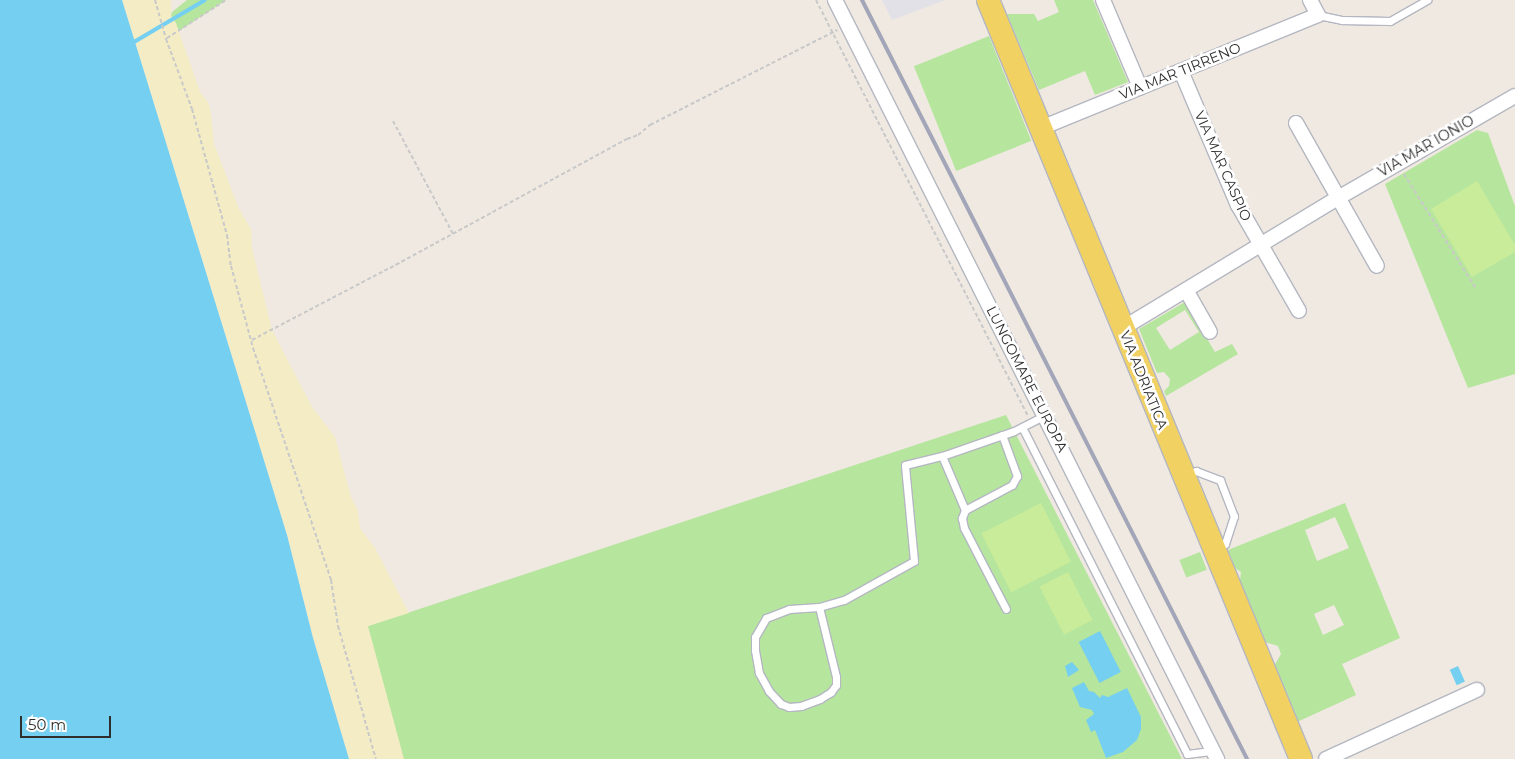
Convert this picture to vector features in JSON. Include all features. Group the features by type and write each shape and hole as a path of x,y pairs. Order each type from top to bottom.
{"main road":[{"name":"VIA ADRIATICA","path":"988,0 1301,759"}],"street":[{"name":"LUNGOMARE EUROPA","path":"835,0 1215,755"},
{"path":"1103,0 1140,88"},
{"path":"1310,0 1318,14"},
{"name":"VIA MAR TIRRENO","path":"1041,128 1318,14"},
{"name":"VIA MAR CASPIO","path":"1181,71 1238,204 1299,311"},
{"name":"VIA MAR IONIO","path":"1123,328 1397,163 1515,96"},
{"path":"1296,123 1378,266"},
{"path":"1186,290 1210,332"},
{"path":"1326,759 1477,690"}],"lane":[{"path":"1318,14 1342,20 1390,21 1427,0"},
{"path":"819,608 836,677 836,685 831,692 820,699 801,706 789,707 781,704 769,691 759,673 755,637 766,618 777,612 789,609 819,608 844,600 914,561 906,465 942,456 1002,435 1045,415"},
{"path":"1022,427 1188,754 1215,755"},
{"path":"1002,435 1017,476 1012,485 965,510 962,518 964,528 1006,609"},
{"path":"942,456 965,510"},
{"path":"1184,476 1196,471 1220,480 1234,516 1225,544 1214,549"}],"path":[{"path":"155,0 166,38 192,109 227,235 231,266 251,340 331,580 338,626 376,759"},
{"path":"166,38 226,0"},
{"path":"816,0 1023,407"},
{"path":"251,340 453,234 620,142 638,135 650,125 848,25"},
{"path":"393,122 453,234"},
{"path":"1397,163 1476,289"}],"shaded area":[{"path":"882,0 945,0 892,20"}],"green space":[{"path":"187,0 226,0 179,31 171,16 172,12"},
{"path":"1054,0 1093,0 1128,82 1095,95 1085,71 1039,90 1007,14 1034,14 1038,21 1059,12"},
{"path":"989,36 1031,141 956,171 914,66"},
{"path":"1477,130 1488,133 1515,206 1515,374 1468,388 1385,184"},
{"path":"1477,181 1515,245 1515,252 1472,277 1431,209"},
{"path":"1185,302 1215,352 1232,344 1238,354 1166,396 1164,391 1169,386 1170,379 1164,372 1157,373 1139,329","holes":["1185,310 1199,332 1170,350 1156,328"]},
{"path":"1006,415 1182,759 376,759 368,626"},
{"path":"1041,503 1071,562 1011,592 981,533"},
{"path":"1345,503 1400,638 1342,664 1356,695 1297,722 1274,666 1281,654 1278,646 1265,642 1240,580 1241,572 1235,568 1228,550","holes":["1335,517 1349,548 1317,561 1305,530","1334,605 1344,625 1323,635 1314,614"]},
{"path":"1200,552 1207,570 1186,578 1179,560"},
{"path":"1068,572 1093,620 1064,635 1039,587"}],"sand":[{"path":"122,0 171,0 171,16 176,23 200,92 208,102 214,144 239,209 251,229 252,248 272,330 312,407 335,437 351,497 358,511 360,528 375,548 409,613 368,626 404,759 349,759 313,638 287,535"}],"water":[{"path":"0,0 122,0 287,535 313,638 349,759 0,759"},
{"path":"1100,631 1121,672 1099,683 1079,642"},
{"path":"1072,662 1079,670 1068,677 1065,666"},
{"path":"1458,666 1465,682 1457,685 1450,670"},
{"path":"1084,682 1089,691 1094,692 1100,698 1102,695 1108,697 1127,688 1141,717 1141,729 1137,740 1123,752 1106,758 1095,730 1091,732 1086,720 1094,714 1092,710 1080,707 1072,688"}],"waterway":[{"path":"134,42 205,0"}],"railway":[{"path":"862,0 1247,759"}]}
